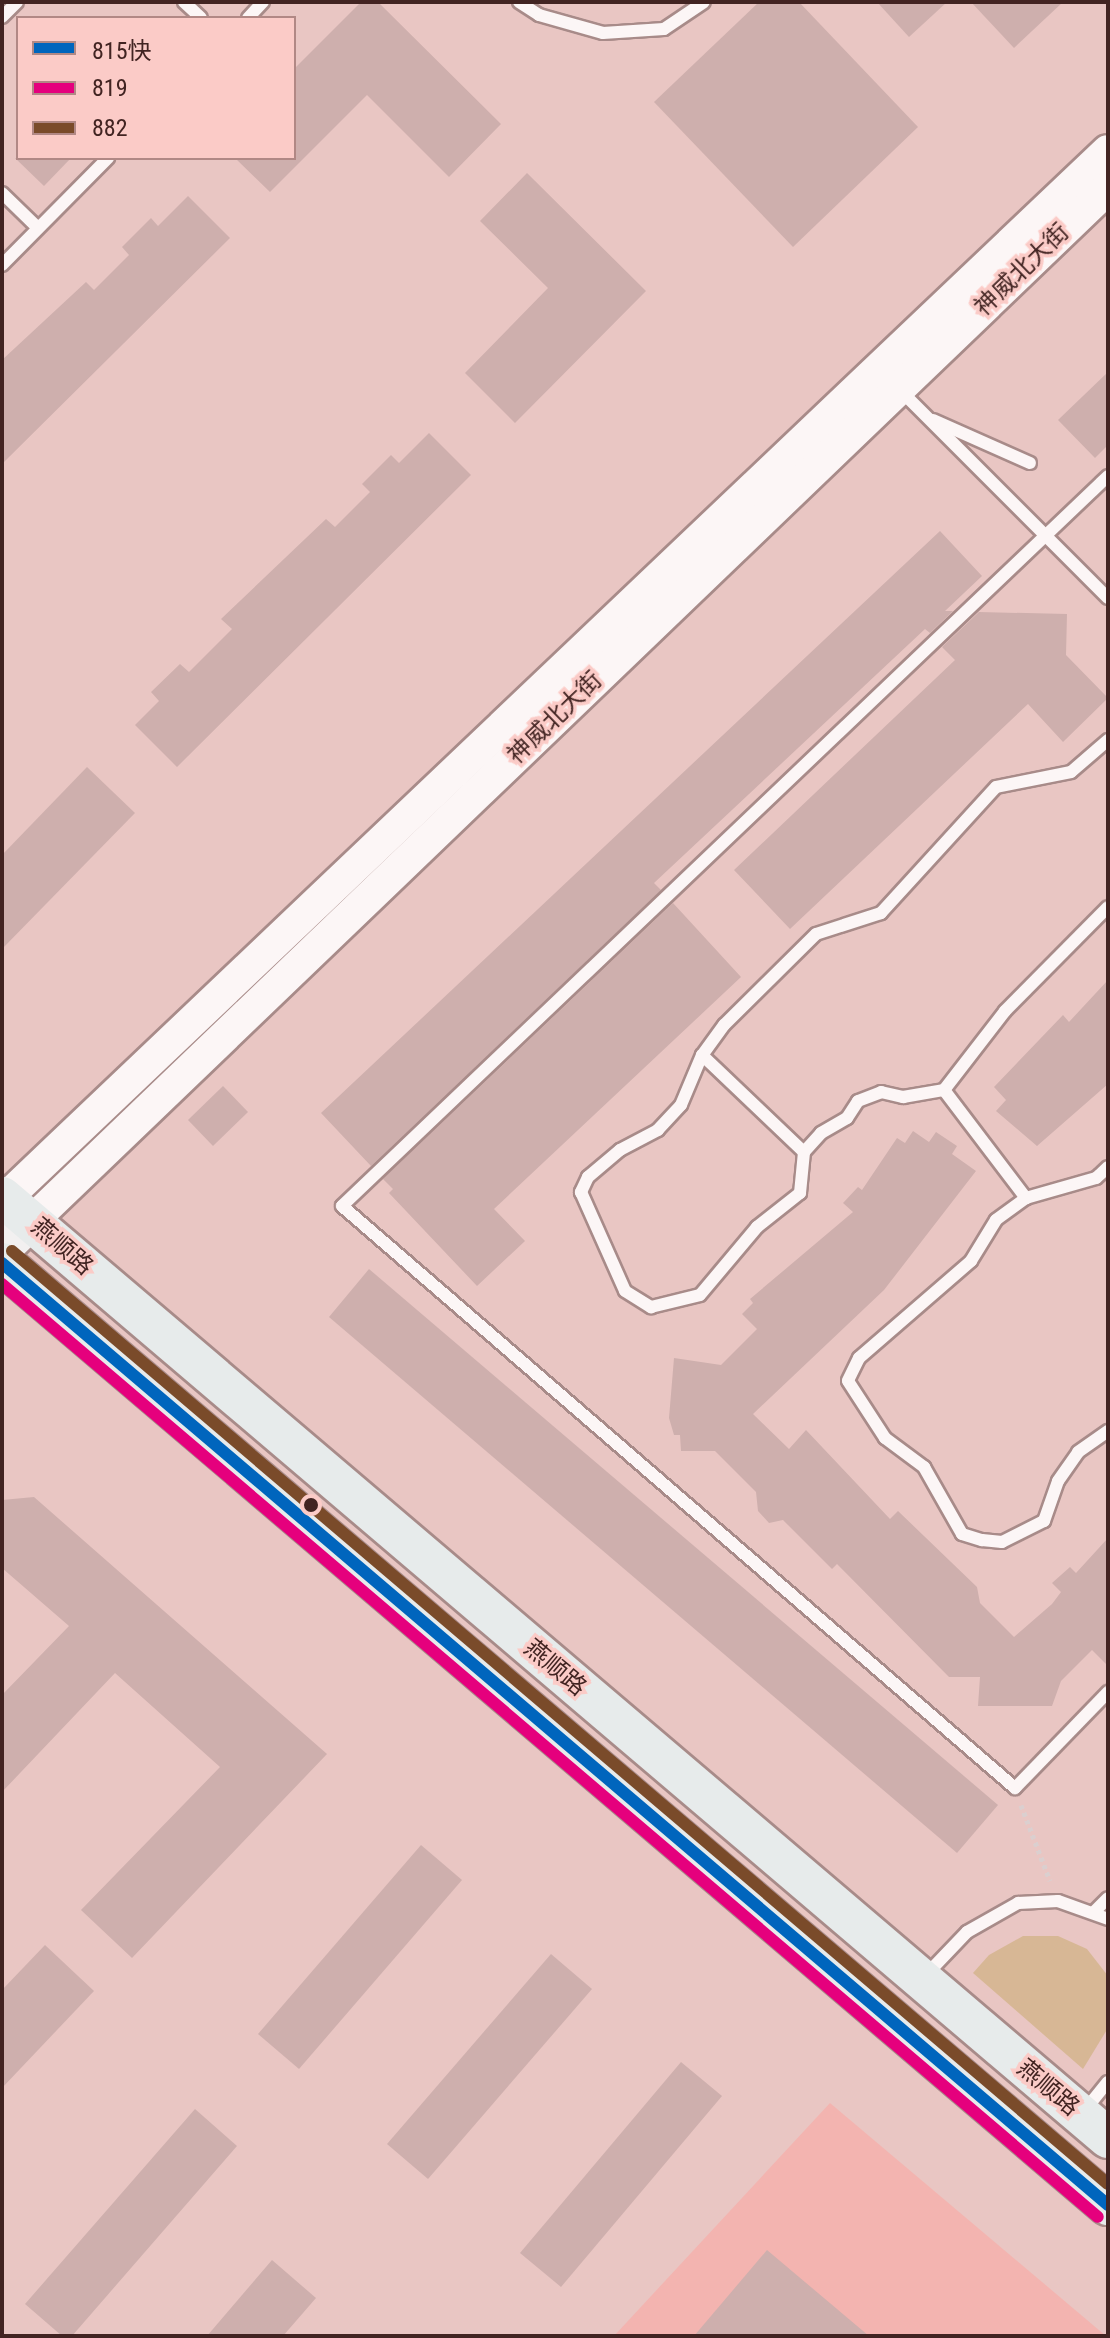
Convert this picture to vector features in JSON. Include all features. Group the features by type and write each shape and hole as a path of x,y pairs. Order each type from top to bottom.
{"main road":[{"name":"神威北大街","path":"2,1250 10,1205"},
{"name":"燕顺路","path":"10,1205 1094,2127"},
{"name":"燕顺路","path":"2,1263 1108,2205"}],"street":[{"name":"神威北大街","path":"10,1205 1108,151"},
{"name":"神威北大街","path":"10,1205 898,388 1108,188"}],"lane":[{"path":"2,17 17,2"},
{"path":"184,2 199,16"},
{"path":"519,2 539,15 603,33 664,29 704,2"},
{"path":"2,265 106,160"},
{"path":"2,193 38,228"},
{"path":"898,388 1044,538 1108,598"},
{"path":"926,417 1030,463"},
{"path":"1108,476 342,1206 1015,1788 1108,1692"},
{"path":"1108,740 1071,772 996,787 881,913 816,934 702,1055 681,1105 658,1130 620,1150 581,1192 625,1291 651,1307 700,1295 757,1227 800,1193 804,1152 858,1101 881,1092 903,1097 944,1090 1005,1011 1108,907"},
{"path":"702,1055 804,1152"},
{"path":"944,1090 1026,1198"},
{"path":"1108,1167 1096,1178 1026,1198 996,1220 971,1261 937,1296 859,1358 848,1381 885,1438 924,1467 962,1534 982,1540 1002,1542 1044,1521 1058,1481 1078,1452 1108,1431"},
{"path":"1095,1911 1108,1898"},
{"path":"921,1980 967,1932 1018,1903 1058,1901 1095,1911 1108,1919"},
{"path":"1094,2127 1108,2082"}],"path":[{"path":"1015,1788 1058,1901"}],"shaded area":[{"path":"1023,1936 1058,1936 1087,1949 1108,1976 1108,2028 1083,2069 973,1973 989,1955"},
{"path":"830,2103 1106,2336 614,2336"}],"building":[{"path":"361,2 378,2 501,124 449,177 367,95 270,192 237,160 296,160 296,67"},
{"path":"759,2 799,2 918,127 793,247 654,102"},
{"path":"877,2 947,2 909,37"},
{"path":"971,2 1063,2 1014,48"},
{"path":"17,160 69,160 44,186"},
{"path":"527,173 646,291 515,423 465,373 548,288 480,221"},
{"path":"188,196 230,238 2,464 2,360 86,282 94,290 129,255 122,247 151,218 158,226"},
{"path":"1108,372 1108,445 1095,458 1058,420"},
{"path":"429,433 471,475 177,767 135,725 159,701 151,692 180,664 189,672 232,629 221,619 326,519 335,527 370,492 362,484 391,455 399,463"},
{"path":"940,531 982,576 945,611 953,611 930,633 925,629 654,883 661,890 371,1166 321,1113"},
{"path":"979,612 1067,614 1066,655 1108,698 1063,742 1028,704 790,929 734,870 955,660 942,647"},
{"path":"87,767 135,813 2,949 2,855"},
{"path":"673,903 741,977 494,1209 525,1241 477,1286 389,1193 393,1189 383,1179"},
{"path":"1108,980 1108,1084 1037,1146 996,1111 1006,1100 994,1087 1063,1015 1069,1022"},
{"path":"223,1086 248,1112 213,1146 188,1120"},
{"path":"913,1131 929,1142 936,1132 957,1146 952,1154 976,1171 884,1290 753,1414 789,1449 806,1430 890,1519 898,1511 977,1587 980,1603 1014,1637 1052,1604 1061,1592 1052,1583 1070,1567 1076,1573 1108,1538 1108,1666 1092,1650 1061,1681 1052,1706 978,1706 980,1677 949,1677 837,1564 832,1569 783,1520 769,1523 758,1511 756,1492 715,1451 681,1451 680,1435 674,1435 669,1418 674,1358 721,1365 757,1329 742,1314 753,1303 750,1299 853,1212 843,1203 858,1187 862,1190 897,1138 905,1143"},
{"path":"369,1269 998,1805 957,1853 329,1317"},
{"path":"34,1497 327,1754 132,1958 81,1910 220,1767 115,1673 2,1792 2,1695 69,1626 2,1568 2,1500"},
{"path":"421,1845 462,1880 299,2069 258,2034"},
{"path":"45,1945 94,1991 2,2088 2,1990"},
{"path":"551,1954 592,1989 428,2179 387,2144"},
{"path":"681,2062 722,2096 561,2287 520,2253"},
{"path":"195,2109 237,2146 72,2336 62,2336 25,2304"},
{"path":"767,2250 869,2336 694,2336"},
{"path":"272,2260 316,2298 283,2336 207,2336"}],"transit line":[{"name":"882","path":"12,1251 1108,2184"},
{"name":"815快","path":"2,1263 1108,2205"},
{"name":"819","path":"2,1284 1098,2217"}]}
